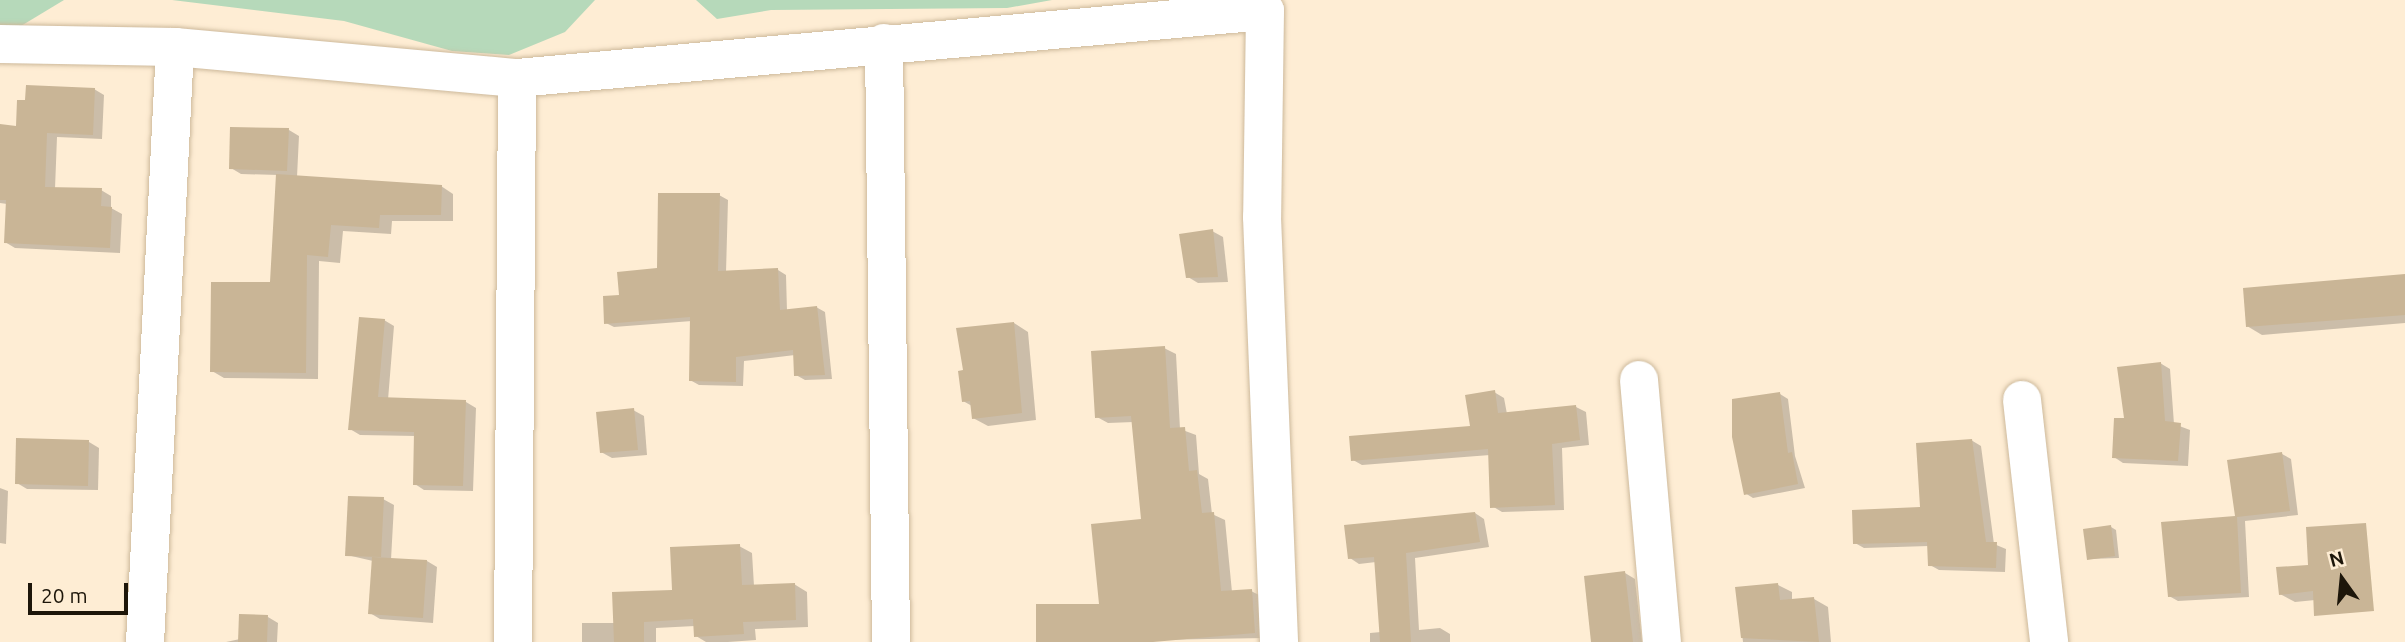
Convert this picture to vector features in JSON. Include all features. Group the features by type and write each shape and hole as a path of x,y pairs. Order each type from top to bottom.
{"street":[{"path":"0,44 175,47 517,78 884,43 1265,11 1262,217 1279,642"},
{"path":"884,43 891,642"},
{"path":"145,642 175,47"},
{"path":"513,642 517,78"},
{"path":"1639,380 1662,642"},
{"path":"2022,401 2049,642"}],"green space":[{"path":"0,0 64,0 16,29 0,27"},
{"path":"172,0 595,0 565,32 509,55 452,51 344,21"},
{"path":"696,0 1052,0 1007,8 771,10 717,19"}],"building":[{"path":"26,85 95,88 93,135 47,133 45,187 102,188 101,206 112,207 110,248 4,243 6,200 0,200 0,124 16,126 17,100 25,100"},
{"path":"230,127 289,128 287,171 229,169"},
{"path":"276,174 442,185 441,215 380,215 379,228 331,225 328,257 307,255 306,373 210,372 211,282 270,282"},
{"path":"658,193 720,193 718,271 778,268 780,310 817,306 825,375 794,376 793,350 736,357 736,382 689,381 690,317 604,324 603,296 619,295 617,272 657,268"},
{"path":"1213,229 1218,277 1186,278 1179,234"},
{"path":"2405,274 2405,315 2246,327 2243,288"},
{"path":"359,317 385,319 378,397 466,400 463,486 413,485 414,432 348,430"},
{"path":"1014,322 1022,413 972,419 970,401 962,402 958,371 963,370 956,328"},
{"path":"1165,346 1170,428 1185,427 1189,471 1197,470 1202,513 1214,512 1221,591 1252,589 1255,633 1153,642 1036,642 1036,604 1099,604 1091,524 1141,519 1131,416 1095,418 1091,351"},
{"path":"2161,362 2165,421 2181,423 2178,461 2112,458 2114,418 2124,418 2117,367"},
{"path":"1495,390 1498,413 1576,405 1580,440 1552,444 1555,505 1490,508 1488,449 1351,461 1349,436 1470,426 1465,395"},
{"path":"1780,392 1788,453 1792,452 1798,484 1744,495 1732,437 1732,399"},
{"path":"634,408 638,450 600,453 596,412"},
{"path":"16,438 89,440 88,486 15,484"},
{"path":"1972,439 1986,542 1997,542 1996,568 1928,566 1927,542 1853,544 1852,510 1920,507 1916,443"},
{"path":"2282,452 2290,511 2237,517 2241,593 2168,597 2161,522 2235,516 2227,460"},
{"path":"348,496 384,497 381,557 345,556"},
{"path":"1475,512 1480,542 1406,553 1411,642 1380,642 1374,557 1348,559 1344,525"},
{"path":"2366,523 2374,611 2314,616 2313,591 2279,595 2276,567 2308,565 2306,527"},
{"path":"2111,525 2115,556 2087,560 2083,529"},
{"path":"740,544 742,585 795,583 796,620 743,622 744,634 694,637 693,619 644,622 644,642 614,642 612,592 672,590 670,547"},
{"path":"372,557 427,560 423,618 368,614"},
{"path":"1625,571 1633,642 1591,642 1584,576"},
{"path":"1778,583 1780,600 1814,597 1819,642 1741,638 1735,587"},
{"path":"239,614 268,615 267,642 238,642"}]}
